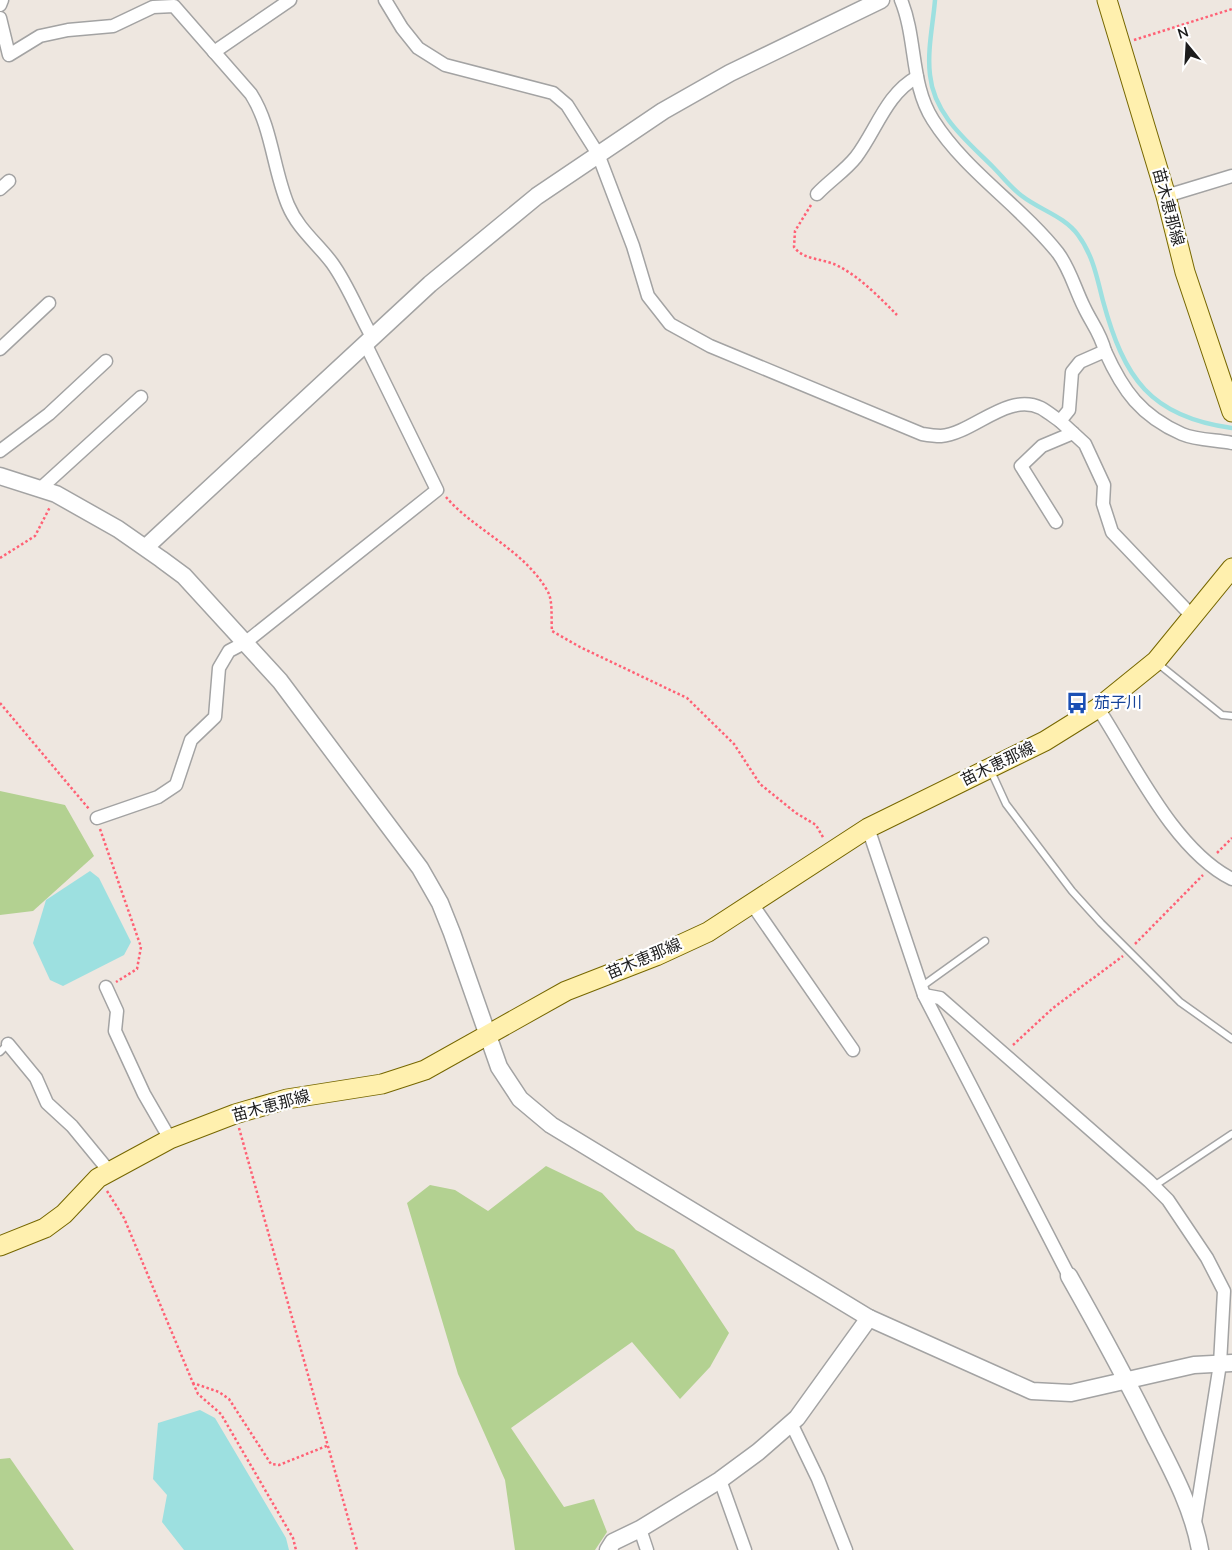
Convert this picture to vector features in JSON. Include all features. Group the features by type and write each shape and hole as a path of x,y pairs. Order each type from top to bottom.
{"main road":[{"name":"苗木恵那線","path":"1107,0 1166,196 1184,272 1232,412"},
{"name":"苗木恵那線","path":"0,1246 45,1228 64,1214 103,1174 170,1139 235,1114 287,1099 394,1081 425,1070 566,991 708,932 868,828 1045,741 1098,708 1156,661 1232,568"}],"street":[{"path":"0,5 2,0"},
{"path":"214,52 290,0"},
{"path":"385,0 402,28 418,48 445,65 553,93 567,105 598,154 633,246 648,296 670,324 710,346 922,434 942,436 959,431 1014,405 1040,408 1060,421 1085,444 1104,485 1103,504 1112,532 1192,616"},
{"path":"146,547 368,340 486,236 537,196 664,111 730,73 881,0"},
{"path":"901,0 910,26 917,77 924,104 944,136 969,165 1046,239 1065,263 1122,385 1143,411 1184,435 1232,443"},
{"path":"0,18 2,34 10,55 40,36 68,30 113,26 153,7 174,6 261,108 288,206 302,229 343,279 368,340 437,490 246,642 229,651 219,668 215,717 191,740 176,785 158,797 97,818"},
{"path":"817,194 856,157 877,120 902,87 917,77"},
{"path":"1166,196 1232,176"},
{"path":"0,348 49,303"},
{"path":"1060,421 1069,410 1072,372 1080,362 1105,351"},
{"path":"0,451 49,414 106,360"},
{"path":"49,491 141,397"},
{"path":"1056,522 1021,466 1042,446 1073,433"},
{"path":"0,476 49,491 146,547 184,576 280,681 420,868 440,903 452,933 486,1036 508,1084 533,1112 551,1125 869,1318 1032,1391 1071,1393 1194,1365 1226,1363"},
{"path":"1098,708 1132,761 1160,812 1209,864 1232,879"},
{"path":"868,828 922,991 1069,1276 1127,1380 1195,1522 1200,1550"},
{"path":"752,904 853,1050"},
{"path":"106,987 117,1011 115,1031 144,1094 170,1139"},
{"path":"922,991 940,998 1154,1186 1168,1200 1228,1293 1226,1363 1195,1522"},
{"path":"4,1048 36,1078 47,1103 72,1126 103,1174"},
{"path":"608,1550 613,1542 640,1529 720,1480 758,1452 791,1423 869,1318"},
{"path":"791,1423 818,1479 846,1550"},
{"path":"720,1480 745,1550"},
{"path":"640,1529 647,1550"}],"lane":[{"path":"1156,661 1222,715 1232,716"},
{"path":"990,768 1006,804 1072,891 1128,952 1180,1002 1232,1039"},
{"path":"922,991 985,941"},
{"path":"1154,1186 1232,1134"}],"path":[{"path":"1121,44 1232,9"},
{"path":"817,194 795,231 794,247 806,257 841,267 873,291 897,315"},
{"path":"437,490 441,490 454,506 498,539 523,562 549,593 552,631 588,651 687,698 734,744 760,784 796,813 816,825 832,851"},
{"path":"0,558 35,536 49,491"},
{"path":"0,703 97,818 141,947 137,969 106,987"},
{"path":"1004,1054 1026,1031 1053,1008 1128,952 1232,838"},
{"path":"235,1114 357,1550"},
{"path":"103,1174 124,1218 198,1394 221,1414 294,1538 296,1550"},
{"path":"193,1383 220,1392 229,1400 271,1464 279,1465 329,1445"}],"green space":[{"path":"0,791 65,805 94,856 33,911 0,915"},
{"path":"546,1166 602,1193 636,1230 674,1250 729,1333 710,1367 680,1399 632,1342 511,1428 564,1507 594,1499 607,1532 595,1550 515,1550 505,1480 458,1374 407,1203 430,1185 455,1190 488,1211"},
{"path":"10,1458 74,1550 0,1550 0,1459"}],"water":[{"path":"90,871 99,878 131,942 124,955 63,986 50,980 33,943 46,900"},
{"path":"200,1410 215,1418 286,1538 289,1550 184,1550 162,1522 167,1495 153,1479 158,1423"}],"waterway":[{"path":"935,0 929,66 933,89 945,115 963,137 1014,189 1029,201 1066,223 1078,235 1091,259 1120,352 1131,372 1145,389 1161,403 1180,414 1204,423 1232,428"}],"place":[{"name":"茄子川","path":"1077,703"}]}
